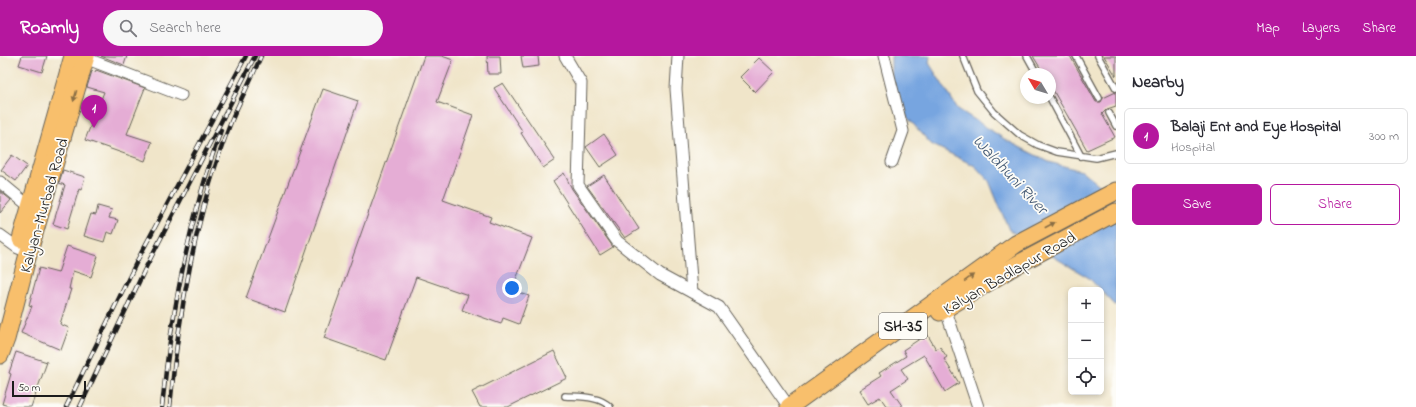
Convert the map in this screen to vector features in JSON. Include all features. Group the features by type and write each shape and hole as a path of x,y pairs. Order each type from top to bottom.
{"main road":[{"name":"Kalyan-Murbad Road","path":"0,355 23,250 29,206 81,57"},
{"name":"Kalyan-Murbad Road","path":"0,317 23,250 81,57"},
{"name":"Kalyan Badlapur Road","path":"807,407 944,303 1016,244 1116,191"},
{"name":"Kalyan Badlapur Road","path":"789,407 944,303 1116,212"}],"street":[{"path":"565,56 581,83 578,185 617,241 660,276 719,307 789,407"},
{"path":"678,56 676,89 692,292"},
{"path":"884,56 903,131 892,162"},
{"path":"81,57 181,94"},
{"path":"0,182 29,206"},
{"path":"0,235 23,250"},
{"path":"944,303 978,407"}],"lane":[{"path":"963,56 977,91 994,112 1020,135 1038,145 1057,152 1096,158 1115,155"},
{"path":"1027,56 1034,68"},
{"path":"1076,56 1099,98"},
{"path":"1098,56 1116,88"},
{"path":"1053,104 1081,156"},
{"path":"1109,113 1116,126"},
{"path":"565,396 597,399 605,402 610,407"}],"water":[{"name":"Waldhuni River","path":"891,56 930,56 929,63 958,109 1006,140 1049,162 1082,171 1103,188 1116,208 1116,306 1104,294 1104,287 1098,287 1089,278 1009,230 989,181 975,166 931,144 907,117 891,83"}],"building":[{"path":"22,56 47,56 42,72 19,65"},
{"path":"101,56 127,56 124,65"},
{"path":"424,56 442,56 453,60 437,102 473,115 443,200 491,217 489,222 532,238 512,290 529,296 519,324 503,318 501,324 462,310 468,295 416,277 386,360 324,338"},
{"path":"487,56 500,56 501,74 488,74"},
{"path":"521,56 538,56 539,66 523,68"},
{"path":"1033,56 1070,56 1096,102 1101,102 1103,98 1116,92 1116,106 1107,109 1102,114 1115,137 1087,150 1056,96 1056,68 1040,68"},
{"path":"1104,56 1116,56 1116,76"},
{"path":"759,58 774,72 755,92 740,77"},
{"path":"96,70 145,88 127,134 152,142 145,161 85,140 104,92 87,87 92,71 95,72"},
{"path":"503,83 555,160 543,168 521,133 523,132 494,88"},
{"path":"323,89 358,101 285,312 246,298"},
{"path":"604,134 618,155 600,167 586,147"},
{"path":"12,155 27,166 16,181 1,170"},
{"path":"63,170 85,177 81,190 79,189 67,229 53,224 65,185 59,183"},
{"path":"564,173 572,189 613,247 600,255 553,181"},
{"path":"604,175 639,229 625,238 587,186"},
{"path":"0,191 11,200 0,213"},
{"path":"98,206 112,210 109,218 118,220 113,234 107,232 104,242 84,236 91,214 96,215"},
{"path":"67,246 98,256 91,277 73,271 69,289 71,289 60,324 69,328 61,350 21,333 32,306 29,305 39,268 58,273"},
{"path":"927,334 936,349 940,347 947,357 944,359 959,383 945,392 924,355 901,369 908,379 891,390 903,407 887,407 880,397 868,404 859,390 881,376 879,373 906,356 903,350"},
{"path":"554,351 567,378 508,407 480,407 472,392"},
{"path":"16,352 47,362 31,407 13,407 2,404 11,374 9,373"}],"railway":[{"path":"66,407 138,259 246,56"},
{"path":"80,407 146,267 255,56"},
{"path":"170,407 184,299 208,190 231,122 261,56"},
{"path":"162,407 176,302 183,267 200,198 221,130"}],"place":[{"name":"Balaji Ent and Eye Hospital","path":"94,128"}]}
